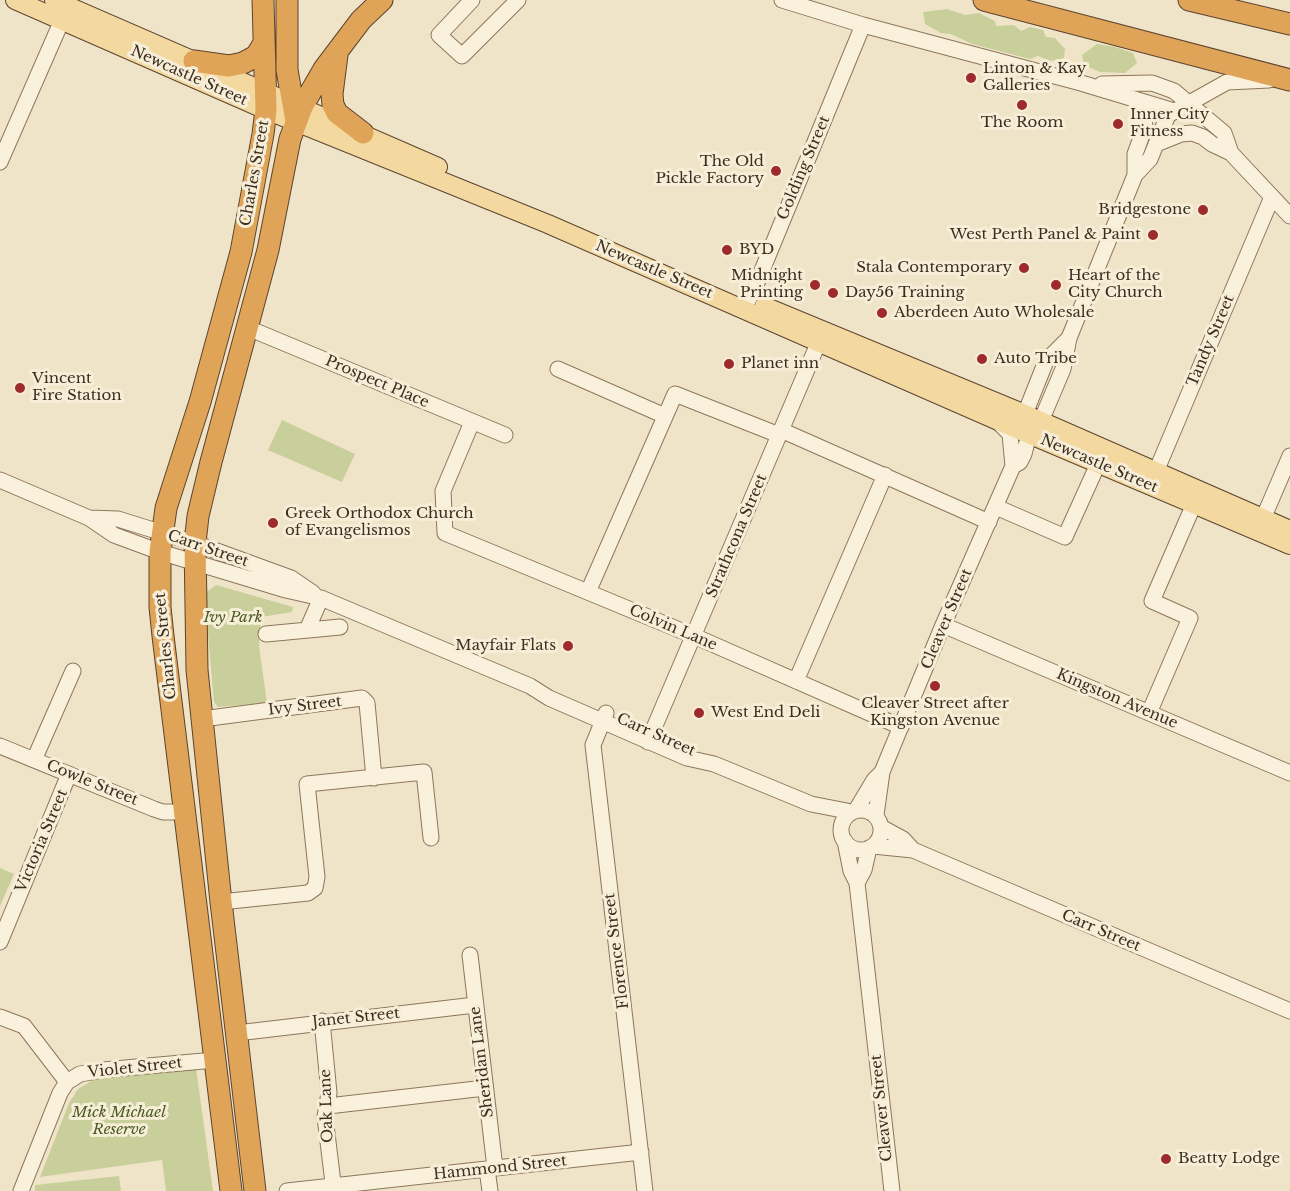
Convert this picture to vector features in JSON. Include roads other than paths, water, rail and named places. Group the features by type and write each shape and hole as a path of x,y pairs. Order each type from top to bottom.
{"highway":[{"path":"283,104 287,70 287,0"},
{"path":"283,104 338,49 360,20 382,0"},
{"path":"984,0 1290,80"},
{"path":"1189,0 1290,24"},
{"path":"263,1 264,43 283,104"},
{"path":"194,61 229,66 243,63 256,56 264,43"},
{"path":"338,49 332,94 333,105 337,113 363,134"},
{"name":"Charles Street","path":"255,1191 221,902 197,670 194,552 198,516 211,462 249,328 268,250 290,139 283,104"},
{"name":"Charles Street","path":"231,1191 161,617 160,543 166,508 200,402 283,104"}],"main road":[{"name":"Newcastle Street","path":"15,0 62,9 194,61 283,104 363,134 746,304 1260,525 1290,545"},
{"name":"Newcastle Street","path":"62,9 283,104 548,224 746,304"},
{"name":"Newcastle Street","path":"821,336 997,420 1032,428 1098,464 1153,479 1194,504 1260,525 1290,530"}],"street":[{"path":"472,0 439,35 462,56 518,0"},
{"path":"782,0 863,25 1081,83 1174,111"},
{"path":"0,162 62,9"},
{"name":"Golding Street","path":"746,304 863,25"},
{"path":"1135,174 1150,159 1168,115 1174,111 1227,82 1290,80"},
{"path":"1081,83 1157,84 1174,91 1224,133 1231,153"},
{"path":"1032,428 1046,361 1069,338 1135,174 1135,154 1145,127 1143,116 1135,99"},
{"path":"1156,144 1180,134 1192,133 1203,137 1231,153 1272,197 1288,209"},
{"name":"Tandy Street","path":"1153,479 1272,197"},
{"name":"Prospect Place","path":"249,328 505,435"},
{"name":"Strathcona Street","path":"650,737 821,336"},
{"path":"558,369 665,416"},
{"path":"588,592 675,394 885,475 989,522"},
{"name":"Cleaver Street","path":"882,772 1013,466 1010,434 997,420"},
{"name":"Colvin Lane","path":"472,422 443,491 445,532 694,636 901,727"},
{"name":"Cleaver Street","path":"1013,466 1020,462 1032,428"},
{"path":"1260,525 1290,456"},
{"path":"996,507 1065,537 1098,464"},
{"path":"796,681 885,475"},
{"name":"Carr Street","path":"0,480 89,518 114,535 194,552 286,590 321,598 530,686 555,691 604,718 650,737 694,750 714,764 811,804 854,811"},
{"path":"1149,713 1190,618 1152,601 1194,504"},
{"path":"308,630 321,598"},
{"name":"Kingston Avenue","path":"943,625 1290,773"},
{"path":"266,634 340,627"},
{"path":"34,760 73,671"},
{"name":"Ivy Street","path":"202,719 362,698 367,703 375,778"},
{"name":"Florence Street","path":"604,718 592,745 645,1191"},
{"name":"Cowle Street","path":"0,746 164,812 185,812"},
{"path":"221,902 308,893 315,888 317,877 307,784 424,772 431,838"},
{"path":"871,847 856,849 843,838 842,824 882,772"},
{"path":"857,883 864,870 871,847 881,835 879,821 882,772"},
{"name":"Victoria Street","path":"0,942 69,774"},
{"name":"Carr Street","path":"811,804 843,838"},
{"path":"854,811 863,810 879,821"},
{"name":"Carr Street","path":"879,821 903,839 913,850"},
{"name":"Cleaver Street","path":"843,838 851,871 857,883 892,1191"},
{"name":"Carr Street","path":"871,847 913,850 1290,1011"},
{"name":"Sheridan Lane","path":"470,955 485,1088 491,1169 490,1191"},
{"name":"Janet Street","path":"237,1033 475,1005"},
{"path":"0,1017 24,1026 67,1082"},
{"name":"Oak Lane","path":"322,1022 329,1093 325,1117 334,1188"},
{"name":"Violet Street","path":"21,1191 60,1093 67,1082 80,1074 103,1070 215,1060"},
{"path":"328,1106 485,1088"},
{"name":"Hammond Street","path":"287,1191 334,1188 641,1152"}],"place":[{"name":"Linton & Kay Galleries","path":"971,78"},
{"name":"The Room","path":"1022,105"},
{"name":"Inner City Fitness","path":"1118,124"},
{"name":"The Old Pickle Factory","path":"776,171"},
{"name":"Bridgestone","path":"1203,210"},
{"name":"West Perth Panel & Paint","path":"1153,235"},
{"name":"BYD","path":"727,250"},
{"name":"Stala Contemporary","path":"1024,268"},
{"name":"Midnight Printing","path":"815,285"},
{"name":"Heart of the City Church","path":"1056,285"},
{"name":"Day56 Training","path":"833,293"},
{"name":"Aberdeen Auto Wholesale","path":"882,313"},
{"name":"Auto Tribe","path":"982,359"},
{"name":"Planet inn","path":"729,364"},
{"name":"Vincent Fire Station","path":"20,388"},
{"name":"Greek Orthodox Church of Evangelismos","path":"273,523"},
{"name":"Mayfair Flats","path":"568,646"},
{"name":"Cleaver Street after Kingston Avenue","path":"935,686"},
{"name":"West End Deli","path":"699,713"},
{"name":"Beatty Lodge","path":"1166,1159"}],"park label":[{"name":"Ivy Park","path":"233,618"},
{"name":"Mick Michael Reserve","path":"119,1122"}]}
